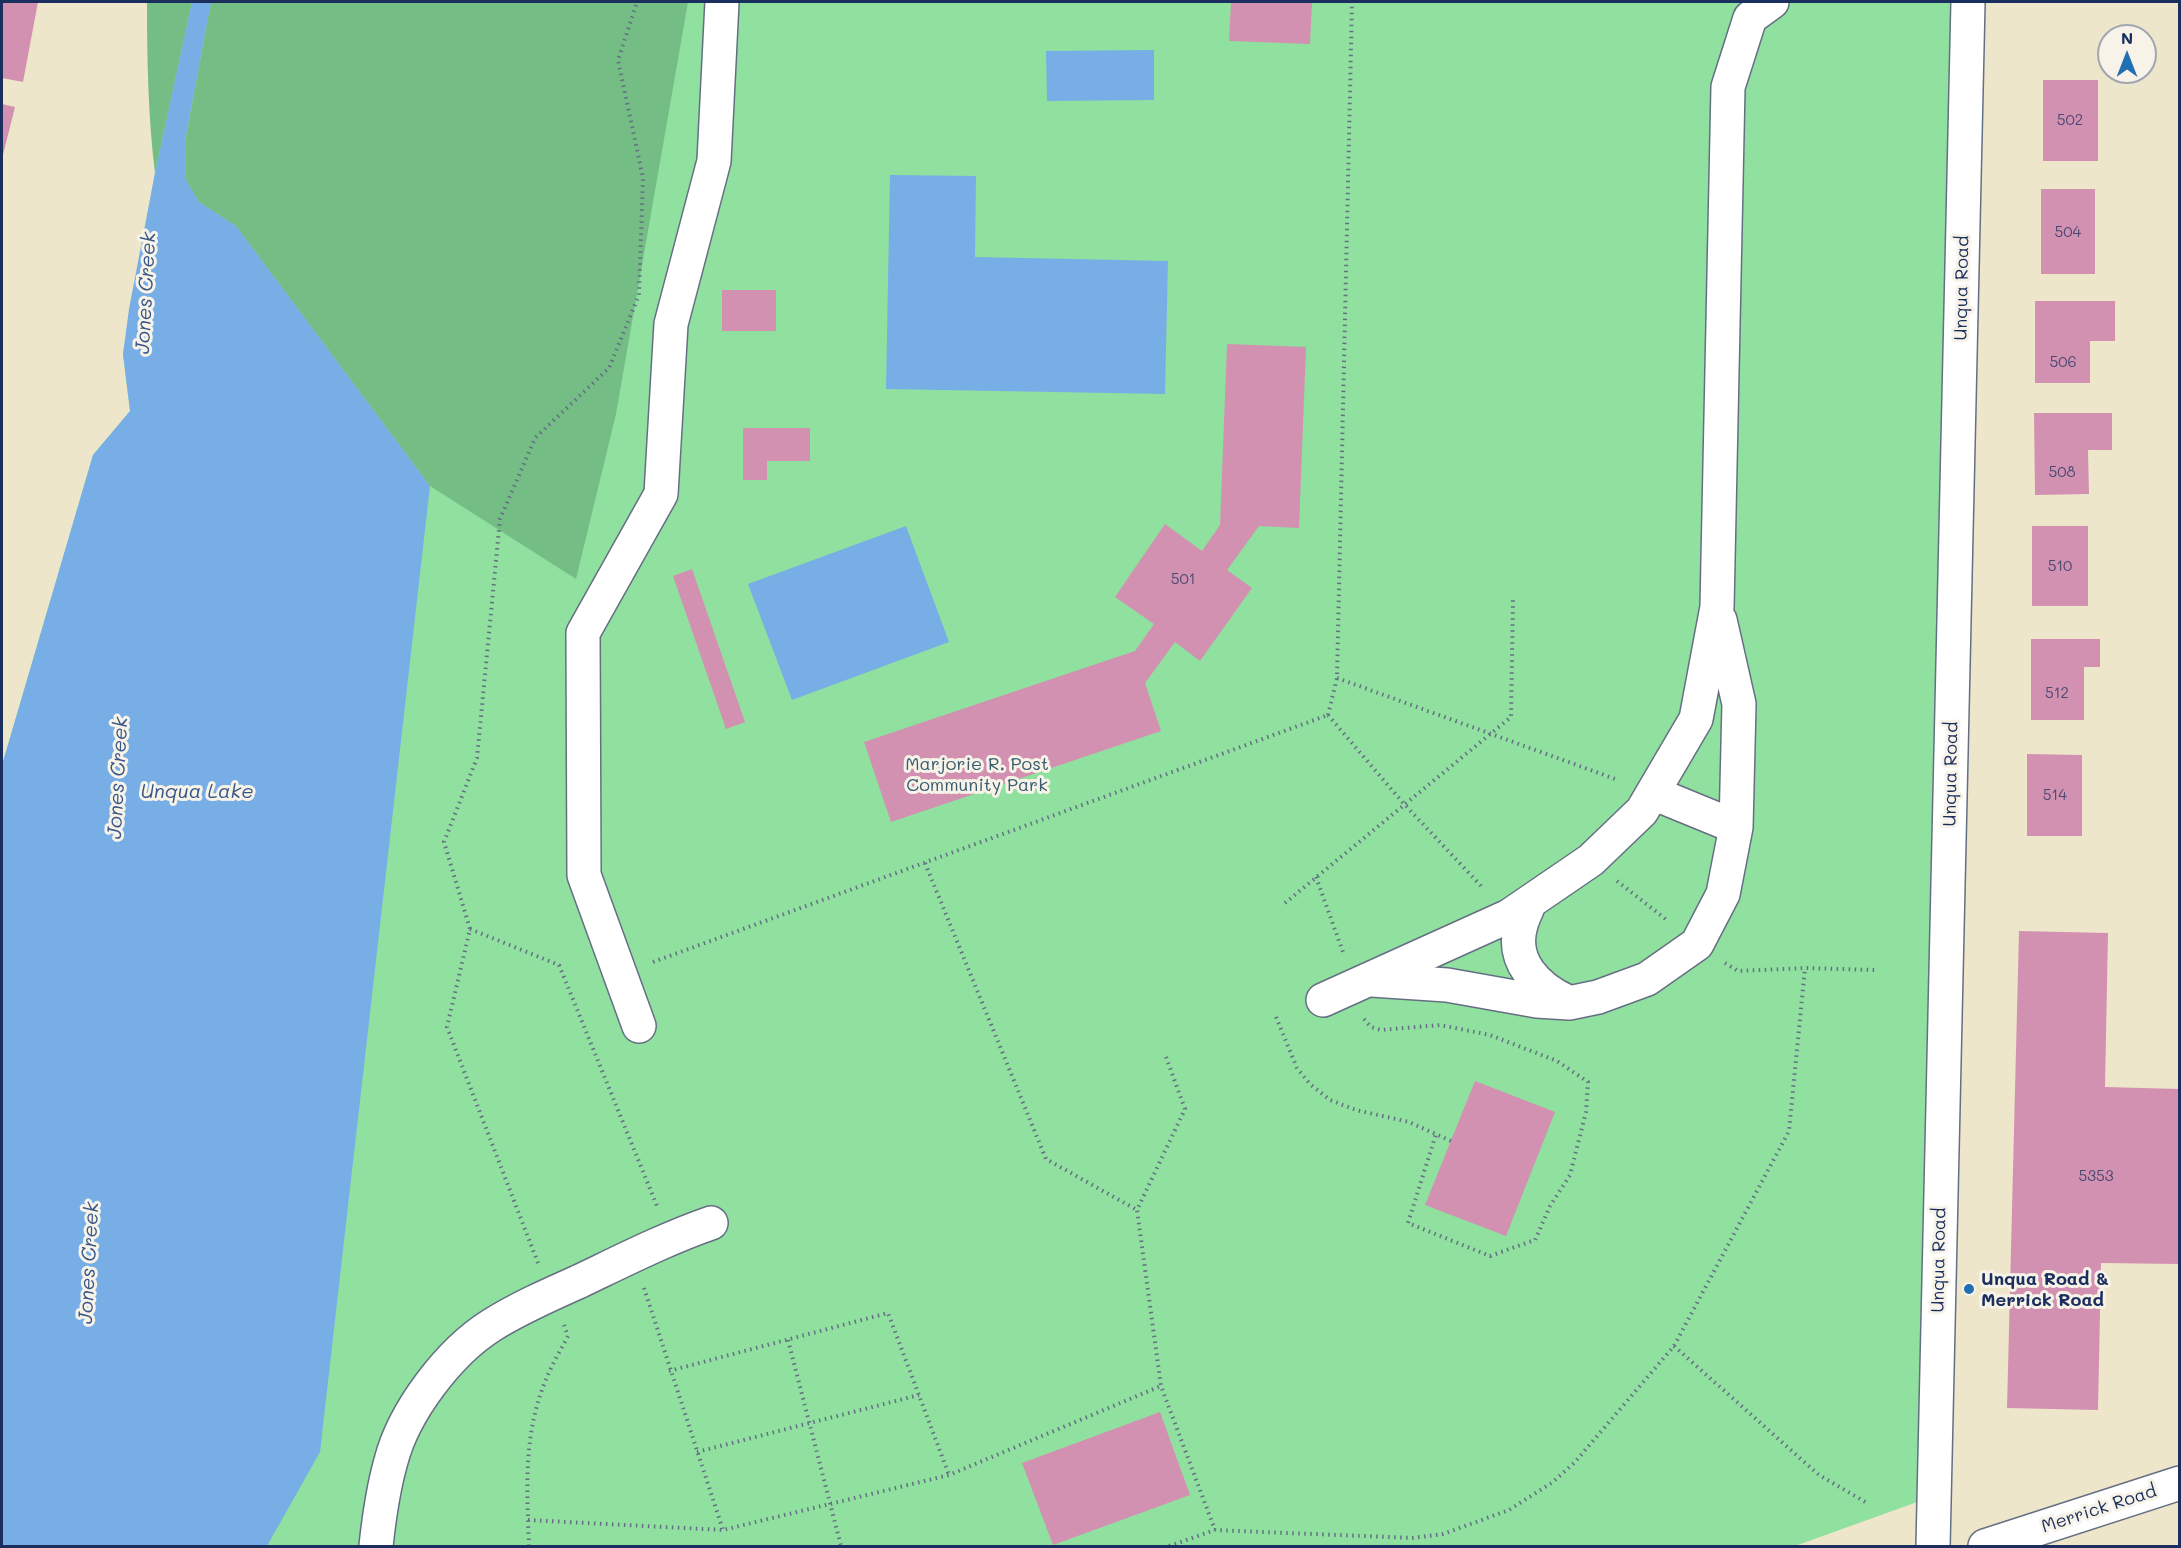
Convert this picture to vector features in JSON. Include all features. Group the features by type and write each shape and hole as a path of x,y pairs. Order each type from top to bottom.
{"street":[{"path":"639,1026 584,875 582,633 661,494 671,324 714,161 722,2"},
{"path":"1323,1000 1519,909 1591,860 1642,811 1696,718 1717,607 1728,87 1750,18 1772,2"},
{"name":"Unqua Road","path":"1933,1546 1968,2"},
{"path":"1367,980 1447,985 1537,1001 1569,1003 1598,997 1647,979 1697,944 1724,894 1736,827 1739,705 1717,607"},
{"path":"1653,793 1736,827"},
{"path":"1519,909 1521,924 1518,937 1524,963 1530,976 1553,996 1569,1003"},
{"path":"376,1546 380,1510 391,1459 406,1424 428,1387 463,1347 492,1325 551,1294 672,1236 711,1223"},
{"name":"Merrick Road","path":"1985,1546 2180,1483"}],"path":[{"path":"529,1546 526,1477 530,1435 545,1382 568,1336 447,1027 470,929 444,842 477,758 500,519 535,438 609,368 639,295 643,178 618,60 637,2"},
{"path":"1328,716 1337,678 1352,2"},
{"path":"1286,903 1510,717 1513,600"},
{"path":"1337,678 1653,793"},
{"path":"620,974 1328,716"},
{"path":"1328,716 1404,804 1519,909"},
{"path":"925,863 1046,1159 1137,1210"},
{"path":"470,929 559,965 659,1211"},
{"path":"1168,1546 1215,1530 1412,1538 1443,1534 1509,1510 1553,1482 1575,1462 1674,1346 1789,1131 1805,968"},
{"path":"1276,1017 1297,1068 1310,1084 1330,1100 1356,1110 1409,1122 1450,1141"},
{"path":"1166,1057 1185,1109 1137,1210 1161,1386 1215,1530"},
{"path":"1436,1134 1408,1223 1490,1256 1535,1240 1550,1206 1570,1175 1586,1112 1588,1082"},
{"path":"633,1255 669,1371 723,1530"},
{"path":"669,1371 888,1313 949,1475"},
{"path":"788,1340 841,1546"},
{"path":"1674,1346 1819,1475 1867,1503"},
{"path":"528,1520 723,1530 949,1475 1161,1386"},
{"path":"697,1452 919,1395"}],"green space":[{"path":"147,2 192,2 155,173 148,88"},
{"name":"Marjorie R. Post Community Park","path":"185,2 1953,2 1920,1501 1795,1546 2,1546 2,765 93,455 130,411 123,354"},
{"path":"211,2 688,2 616,414 576,579 430,486 236,226 199,202 186,180 185,142"}],"water":[{"name":"Unqua Lake","path":"192,2 211,2 185,141 186,180 199,202 236,226 430,486 320,1452 267,1546 2,1546 2,765 93,455 130,411 123,354 129,309 155,173"},
{"path":"1154,50 1154,100 1047,101 1046,51"},
{"path":"890,175 976,176 975,257 1168,261 1165,394 886,389"},
{"path":"906,526 949,642 792,700 748,584"}],"building":[{"path":"2,2 38,2 23,82 2,78"},
{"path":"1231,2 1312,2 1310,44 1229,41"},
{"path":"2043,80 2097,80 2098,161 2043,161"},
{"path":"2,104 15,107 2,159"},
{"path":"2041,189 2095,189 2095,274 2041,274"},
{"path":"722,290 776,290 776,331 722,331"},
{"path":"2035,301 2115,301 2115,341 2090,341 2090,383 2035,383"},
{"path":"1227,344 1306,347 1299,528 1259,526 1227,570 1252,588 1200,661 1175,642 1145,683 1161,731 891,822 864,742 1135,651 1154,624 1115,597 1165,524 1202,551 1220,525"},
{"path":"2034,413 2112,413 2112,450 2088,450 2089,494 2035,495"},
{"path":"743,428 810,428 810,461 767,461 767,480 743,480"},
{"path":"2032,526 2088,526 2088,606 2032,606"},
{"path":"692,569 745,722 726,729 673,576"},
{"path":"2031,639 2100,639 2100,667 2084,667 2084,720 2031,720"},
{"path":"2027,754 2082,755 2082,836 2027,836"},
{"path":"2019,931 2108,933 2105,1087 2180,1089 2180,1264 2101,1263 2098,1410 2007,1408"},
{"path":"1475,1081 1555,1112 1506,1236 1425,1205"},
{"path":"1160,1412 1190,1495 1053,1545 1022,1463"}],"place":[{"name":"Unqua Road & Merrick Road","path":"1969,1289"}],"water label":[{"name":"Jones Creek","path":"146,293"},
{"name":"Jones Creek","path":"118,778"},
{"name":"Jones Creek","path":"89,1263"}]}
